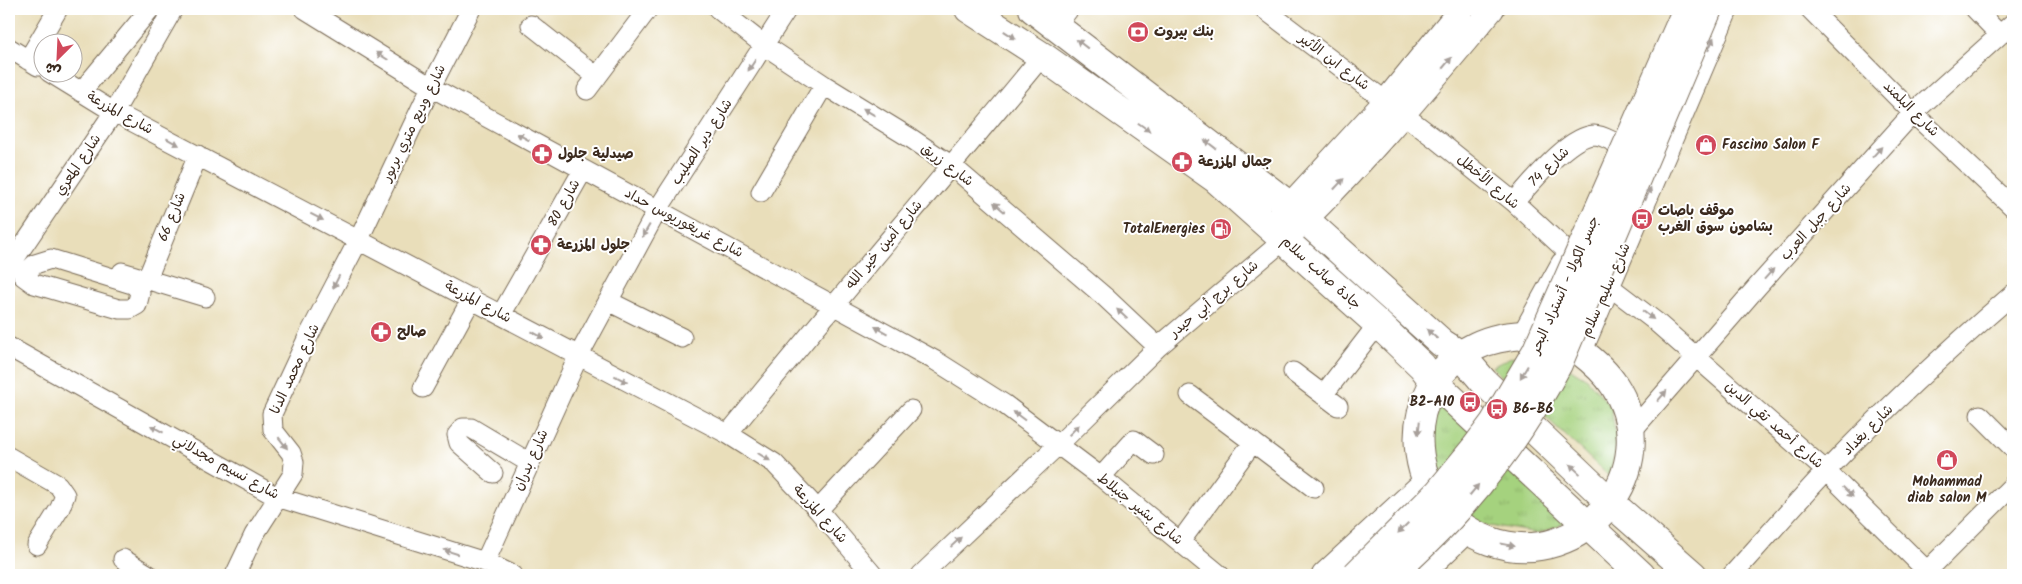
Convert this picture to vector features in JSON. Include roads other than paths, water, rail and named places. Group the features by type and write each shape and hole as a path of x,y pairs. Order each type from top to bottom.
{"highway":[{"name":"جادة صائب سلام","path":"969,9 1042,56 1202,169 1378,324 1422,366 1435,383 1641,575"},
{"name":"جادة صائب سلام","path":"1033,9 1063,17 1298,213 1442,343 1462,355 1484,382 1611,503 1693,575"},
{"name":"جسر الكولا - أتستراد البحر","path":"1356,575 1439,492 1470,454 1494,423 1536,352 1687,9"},
{"name":"جسر الكولا - أتستراد البحر","path":"1391,575 1460,507 1478,486 1515,437 1543,393 1558,364 1708,9"},
{"path":"1524,335 1491,340 1462,355 1447,367 1435,383 1426,401 1420,420 1418,448 1426,481 1442,508 1467,530 1490,541 1516,547 1542,546 1567,538 1589,525 1611,503 1620,487 1630,451 1630,433 1625,408 1615,386 1599,366 1580,351"}],"main road":[{"name":"شارع برج أبي حيدر","path":"1395,108 1461,9"},
{"name":"شارع برج أبي حيدر","path":"1277,234 1395,108 1492,9"},
{"path":"1524,335 1569,253 1675,9"},
{"name":"شارع سليم سلام","path":"1524,335 1553,339 1580,351 1726,9"},
{"path":"1324,575 1426,481"},
{"path":"1420,575 1467,530"},
{"path":"1328,575 1342,572 1352,575"}],"street":[{"path":"48,32 58,9"},
{"path":"80,92 150,9"},
{"name":"شارع المعري","path":"13,270 26,242 114,112 173,9"},
{"name":"شارع غريغوريوس حداد","path":"305,9 431,87 936,361 1004,404 1058,445"},
{"name":"شارع وديع متري بربور","path":"359,239 431,87 471,9"},
{"path":"531,25 592,84 648,9"},
{"name":"شارع زريق","path":"718,9 764,45 952,166 1106,298 1158,347"},
{"name":"شارع دير الصليب","path":"578,356 658,209 787,9"},
{"name":"شارع ابن الأثير","path":"1264,9 1395,108"},
{"name":"شارع البلمند","path":"1810,9 2013,208"},
{"path":"1975,9 2006,29"},
{"name":"شارع جبل العرب","path":"1630,433 1913,112 2006,29"},
{"path":"9,48 32,62"},
{"name":"شارع أمين خير الله","path":"728,434 834,304 952,166 1042,56"},
{"name":"شارع المزرعة","path":"64,82 114,112 472,298 728,434 774,463 818,510 873,575"},
{"path":"761,192 824,85"},
{"name":"شارع الأخطل","path":"1395,108 1514,202 1569,253"},
{"name":"شارع 74","path":"1514,202 1565,150 1580,139 1596,135 1616,143"},
{"name":"شارع 66","path":"147,279 198,155"},
{"name":"شارع 80","path":"501,315 583,170"},
{"name":"شارع برج أبي حيدر","path":"921,575 1277,234"},
{"name":"شارع محمد الدنا","path":"235,575 254,535 293,474 294,462 291,453 273,430 272,414 308,337 359,239"},
{"path":"26,242 205,297"},
{"path":"51,259 135,284 140,293 137,305 130,309 119,309 34,284 13,270 51,259"},
{"name":"شارع أحمد تقي الدين","path":"1609,286 1654,321 1826,471 1927,574"},
{"name":"شارع بغداد","path":"1732,575 1826,471 1922,374 2013,294"},
{"path":"423,388 472,298"},
{"path":"608,301 682,338"},
{"path":"1293,372 1330,401 1378,324"},
{"name":"شارع نسيم مجدلاني","path":"9,347 278,496 485,562 513,575"},
{"name":"شارع بدران","path":"485,562 578,356"},
{"path":"1190,395 1314,488"},
{"path":"818,510 911,410"},
{"path":"1980,415 2013,448"},
{"path":"493,473 459,443 457,436 463,428 471,428 530,463"},
{"path":"1101,477 1134,440 1154,455"},
{"path":"1180,542 1253,442"},
{"name":"شارع بشير جنبلاط","path":"1058,445 1101,477 1220,575"},
{"path":"9,457 58,484 65,495 60,508 36,545"},
{"path":"1927,574 2013,485"},
{"path":"122,559 149,575"}],"place":[{"name":"بنك بيروت","path":"1138,32"},
{"name":"Fascino Salon F","path":"1706,145"},
{"name":"صيدلية جلول","path":"542,154"},
{"name":"جمال المزرعة","path":"1182,162"},
{"name":"موقف باصات بشامون سوق الغرب","path":"1642,219"},
{"name":"TotalEnergies","path":"1221,229"},
{"name":"جلول المزرعة","path":"541,245"},
{"name":"صالح","path":"381,332"},
{"name":"B2-A10","path":"1470,402"},
{"name":"B6-B6","path":"1497,409"},
{"name":"Mohammad diab salon M","path":"1947,460"}]}
